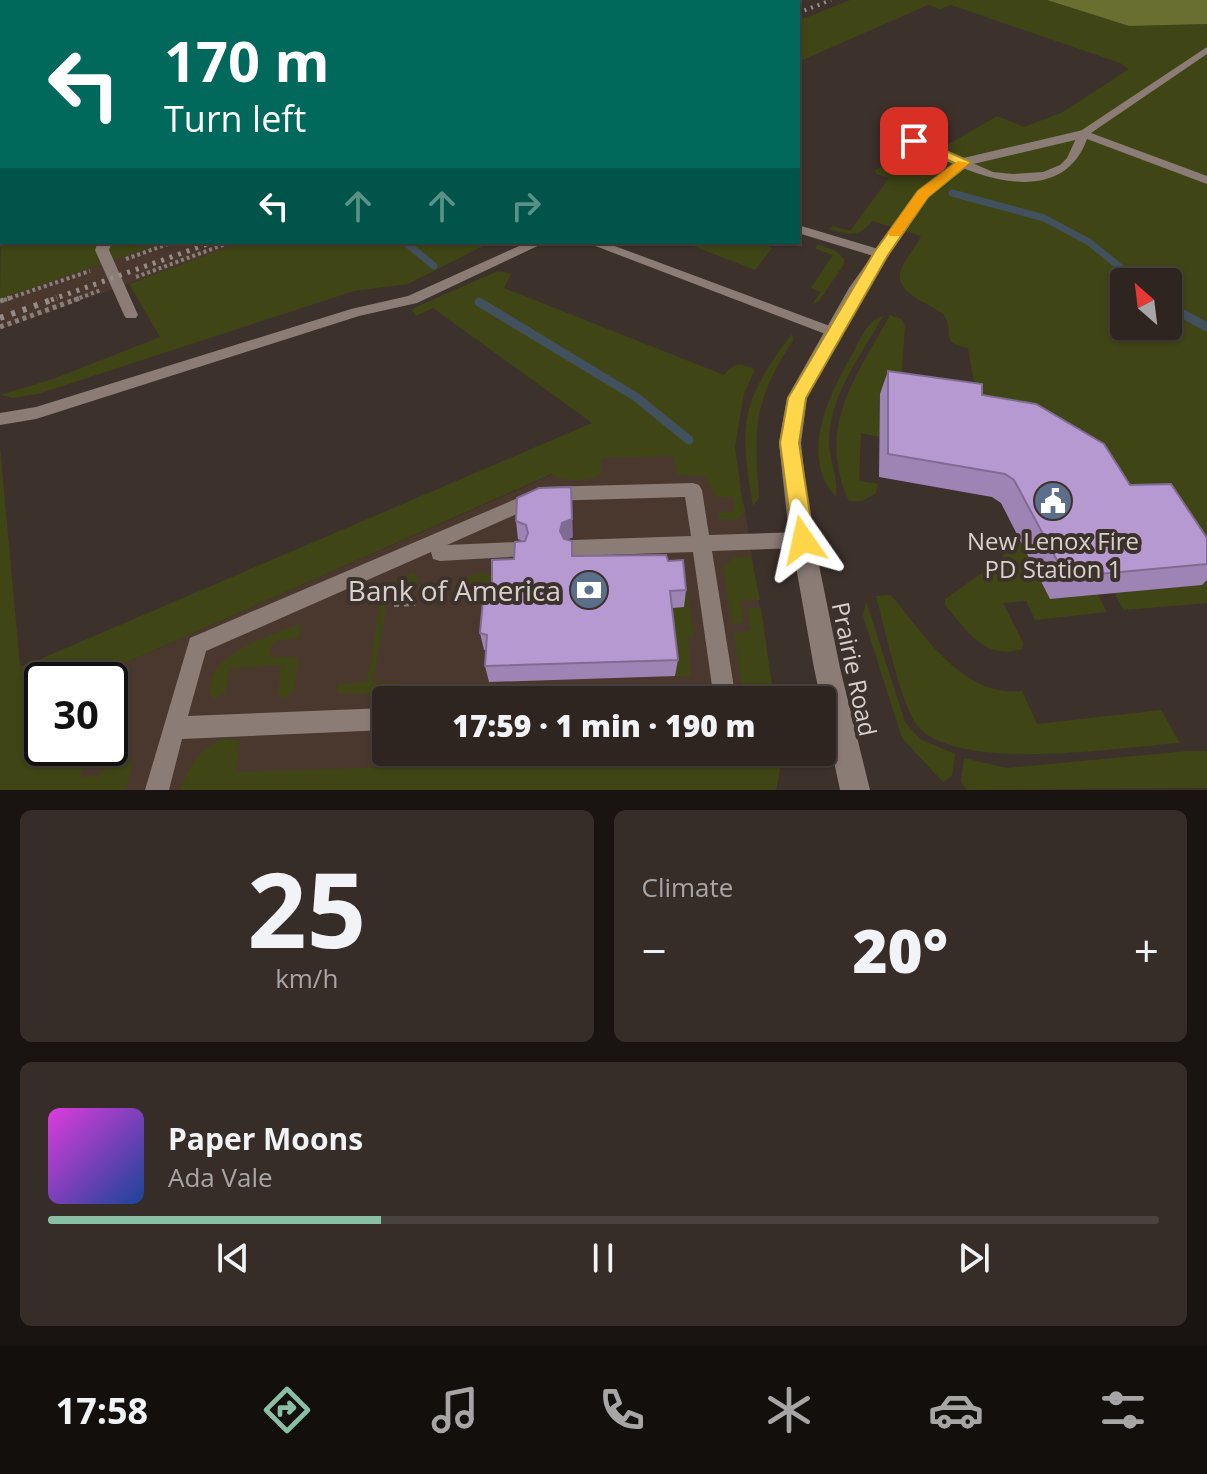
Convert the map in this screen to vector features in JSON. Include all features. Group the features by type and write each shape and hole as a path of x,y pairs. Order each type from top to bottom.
{"street":[{"name":"Prairie Road","path":"855,790 827,668 791,466 790,443 797,398 880,254 923,194 964,162 1083,134"}],"lane":[{"path":"914,141 980,172 998,177 1047,174 1064,166 1075,155 1083,134 1207,50"},
{"path":"1083,134 1207,180"},
{"path":"800,230 880,254"},
{"path":"104,244 102,250 131,315"},
{"path":"0,419 36,413 356,312 412,300 535,244"},
{"path":"597,244 833,332"},
{"path":"156,788 197,645 544,494 693,490 723,686"},
{"path":"573,548 701,541 803,540"},
{"path":"440,553 518,550"},
{"path":"173,728 372,720"}],"path":[{"path":"394,604 415,603"}],"shaded area":[{"path":"129,244 237,244 0,330 0,287"},
{"path":"0,449 20,666 24,672 24,766 128,766 128,662 599,454 675,452 744,504 772,686 372,686 372,766 780,766 776,790 0,790"}],"green space":[{"path":"850,0 1047,0 1129,26 1207,24 1207,603 1124,610 1114,593 1201,585 977,400 968,348 950,340 944,315 902,285 901,270 921,236 872,221 853,234 829,229 833,226 850,231 889,178 876,174 875,170 892,161 908,168 997,116 1024,127 1063,112 1129,69 1120,63 951,5 940,9 928,5 800,61 800,20"},
{"path":"1047,0 1207,0 1207,24 1129,26"},
{"path":"1,244 159,244 0,299"},
{"path":"237,244 487,244 408,284 354,291 38,394 13,398 0,395 53,379 160,337 129,284"},
{"path":"688,244 760,244 772,248 755,270"},
{"path":"817,244 836,251 844,259 844,264 819,301 813,304 820,292 811,288 833,255 816,249"},
{"path":"498,271 511,274 504,288 724,375 738,365 755,369 744,394 735,447 744,513 736,520 719,519 717,513 734,511 732,497 715,497 706,476 677,475 673,456 602,458 601,474 597,477 570,480 552,474 128,662 33,662 592,423 433,308 416,316 412,310"},
{"path":"890,315 901,319 905,326 900,397 879,437 861,433 859,481 878,484 876,493 862,501 849,501 840,474 838,427 853,382"},
{"path":"883,316 848,376 835,407 829,441 836,497 825,480 819,462 822,424 835,386 861,337 868,326"},
{"path":"792,334 793,340 770,381 759,415 759,498 753,506 746,454 748,414 762,378"},
{"path":"0,448 20,666 24,666 24,766 85,766 80,777 101,775 105,766 128,766 128,752 131,763 126,790 0,790"},
{"path":"1017,535 1050,599 1098,595 1107,612 1035,620 1026,601 1003,603 1023,643 1022,649 997,650 978,641 945,605 945,599 1000,560"},
{"path":"735,557 751,557 760,600 741,600 743,623 732,624 723,567"},
{"path":"683,568 694,636 688,637 691,677 675,676 668,608"},
{"path":"412,573 419,578 407,590 389,592 373,682 402,683 401,686 372,686 372,693 338,694 338,684 367,682 380,601 353,603 353,600"},
{"path":"478,573 494,575 495,602 490,590 459,594 455,591 459,580"},
{"path":"891,595 931,644 963,674 1001,690 1022,691 1037,724 1161,710 1180,743 1041,754 966,749 937,740 917,725 899,683 876,596"},
{"path":"866,601 905,722 920,739 955,754 952,776 943,782 902,738 863,616"},
{"path":"747,608 761,608 772,686 742,686 734,634 750,630"},
{"path":"301,625 299,638 274,641 269,657 297,657 299,662 292,694 284,698 278,695 281,665 231,668 225,693 214,699 210,695 211,680 227,658 254,642"},
{"path":"224,738 240,741 236,772 384,766 781,766 776,790 180,790 196,759"},
{"path":"1207,751 1207,788 967,790 961,782 964,758 1007,768"}],"building":[{"name":"New Lenox Fire PD Station 1","path":"888,371 982,384 982,395 1036,404 1104,444 1130,485 1171,484 1207,538 1207,564 1066,577 1014,480 1005,474 888,454"},
{"name":"Bank of America","path":"571,487 572,519 562,523 560,531 564,539 572,541 572,556 666,555 668,561 683,560 686,590 670,591 678,660 485,666 487,635 480,633 484,589 492,588 492,560 514,559 515,542 525,541 528,533 526,525 516,521 517,498 539,488"}],"waterway":[{"path":"952,193 1044,218 1089,242 1121,268"},
{"path":"407,244 434,266"},
{"path":"479,302 636,397 689,440"},
{"path":"1182,314 1207,327"}],"railway":[{"path":"800,12 831,0"},
{"path":"51,300 207,244"},
{"path":"0,318 57,298"}],"slow traffic":[{"path":"895,233 923,194 962,163"}],"place":[{"name":"New Lenox Fire PD Station 1","path":"1053,501"},
{"name":"Bank of America","path":"589,590"}],"route":[{"path":"803,540 790,443 797,398 880,254 923,194 964,162 914,141"}]}
